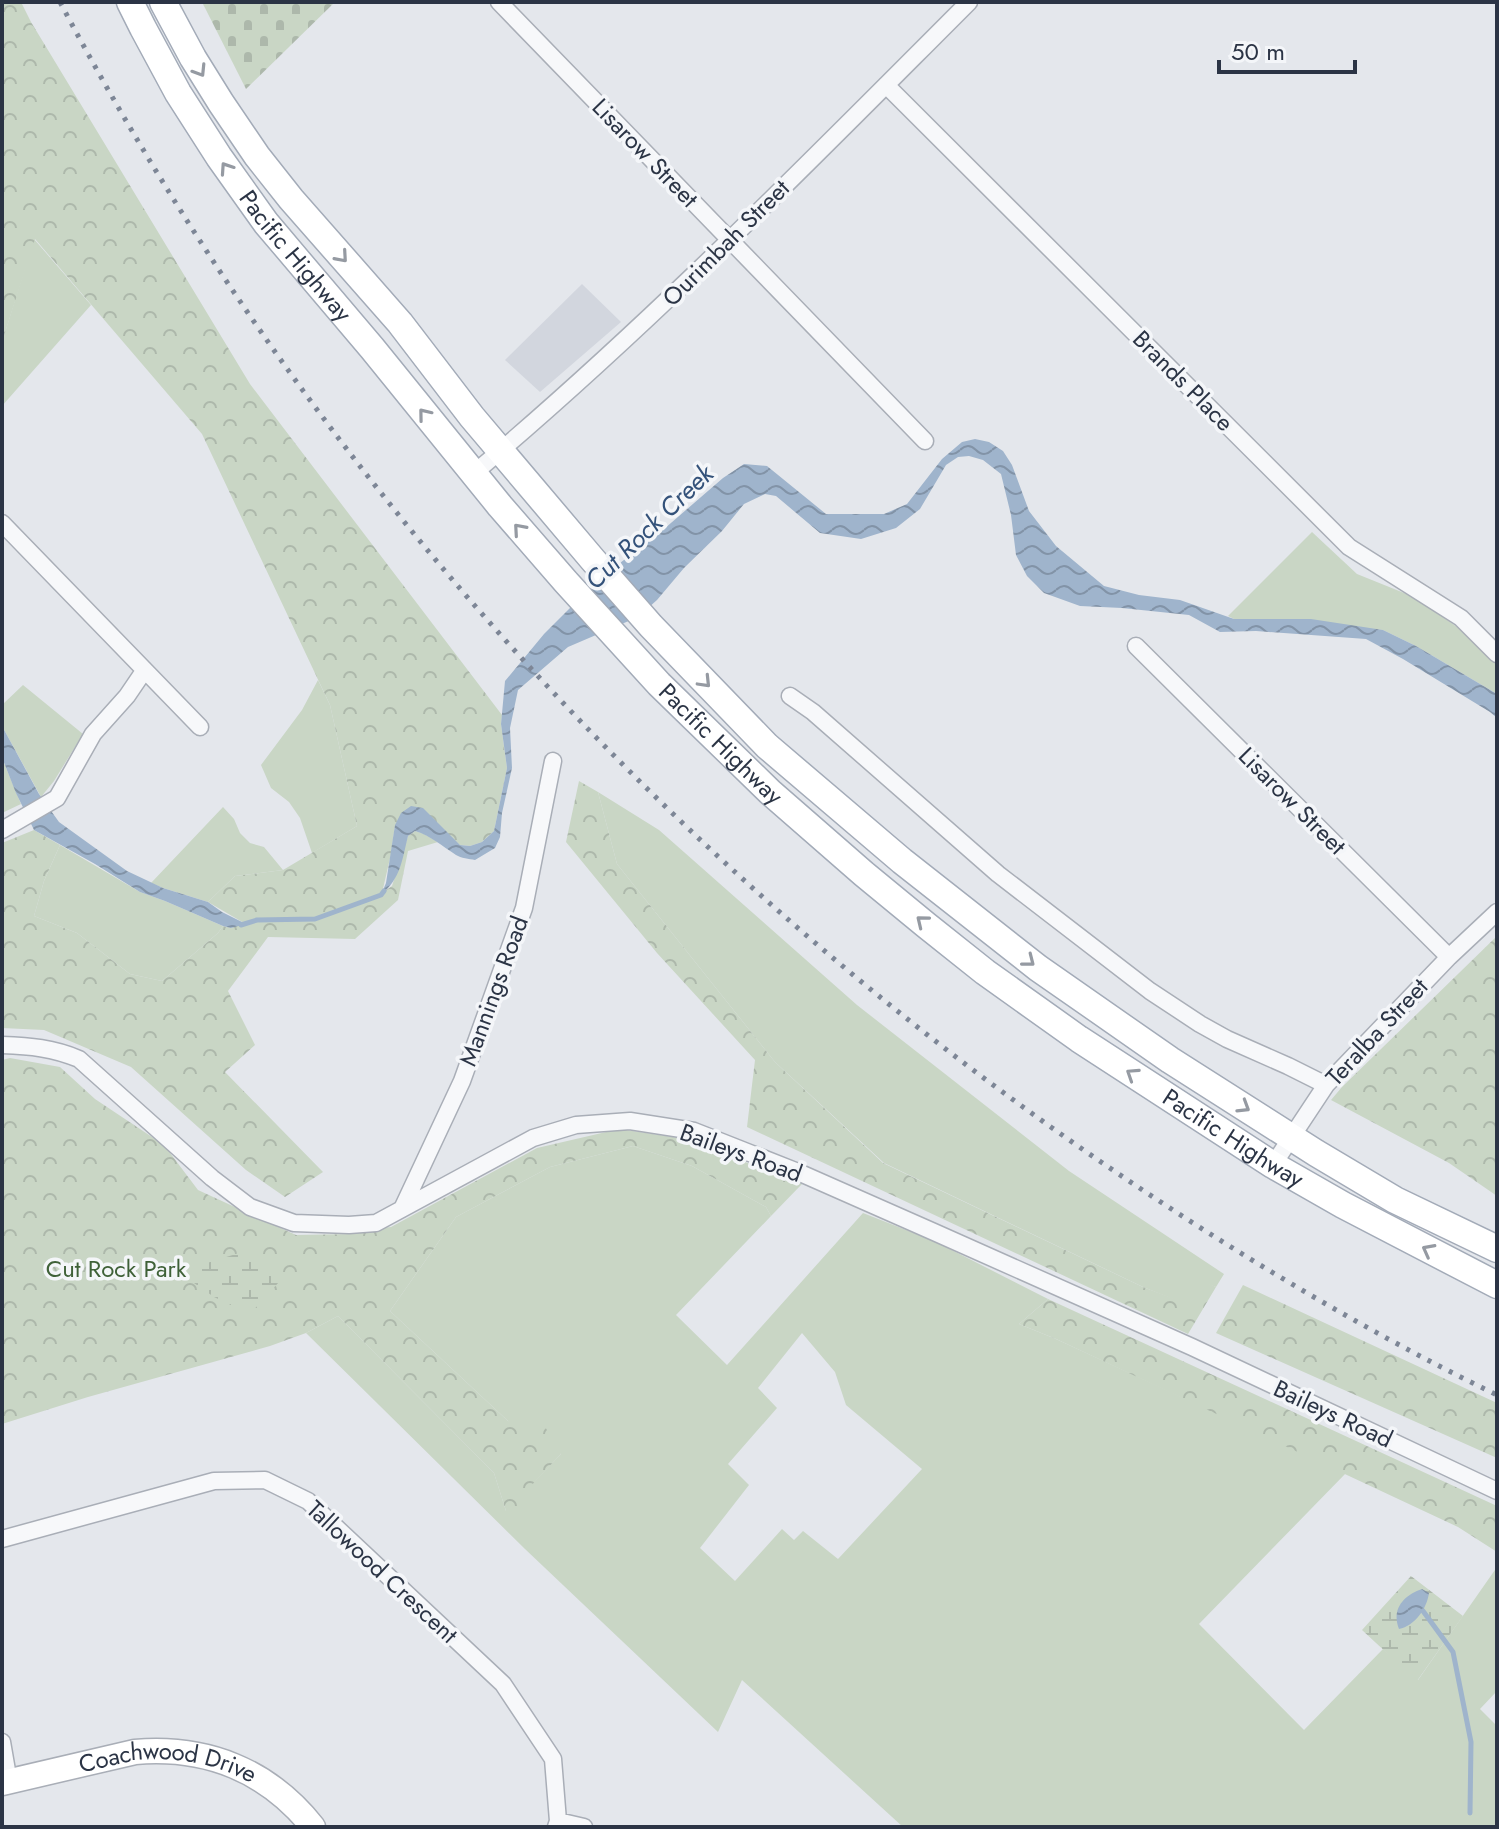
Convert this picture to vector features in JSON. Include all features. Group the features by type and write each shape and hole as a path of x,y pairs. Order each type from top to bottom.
{"main road":[{"name":"Pacific Highway","path":"130,2 178,93 266,223 566,582 659,684 779,800 926,925 1047,1018 1273,1165 1497,1285"},
{"name":"Pacific Highway","path":"163,2 221,103 291,199 400,323 472,417 593,560 651,626 767,746 902,861 1038,968 1170,1060 1395,1200 1497,1249"}],"street":[{"name":"Lisarow Street","path":"499,2 925,441"},
{"name":"Ourimbah Street","path":"473,474 641,327 969,2"},
{"name":"Brands Place","path":"886,85 1349,547 1461,618 1497,654"},
{"path":"2,523 200,727"},
{"name":"Lisarow Street","path":"1136,646 1449,957"},
{"path":"2,830 57,798 93,734 127,696 144,671"},
{"path":"790,696 813,712 998,874 1150,991 1227,1039 1326,1085"},
{"name":"Mannings Road","path":"401,1210 462,1081 524,908 553,761"},
{"name":"Teralba Street","path":"1273,1165 1326,1085 1449,957 1497,912"},
{"name":"Baileys Road","path":"2,1045 37,1046 79,1059 212,1178 250,1207 294,1223 376,1223 533,1138 576,1125 630,1121 694,1131 798,1172 1192,1347 1497,1491"},
{"name":"Tallowood Crescent","path":"2,1539 214,1481 265,1480 308,1501 503,1684 553,1759 557,1824"},
{"path":"2,1742 6,1783"},
{"name":"Coachwood Drive","path":"6,1783 135,1752 197,1754 237,1768 271,1786 313,1827"},
{"path":"557,1824 584,1827"}],"shaded area":[{"path":"582,284 621,322 540,392 505,360"}],"green space":[{"path":"2,2 21,2 250,384 502,715 507,768 494,831 482,842 470,846 460,845 441,829 395,825 382,893 392,886 408,836 415,831 438,842 408,851 398,900 355,939 268,937 228,991 255,1045 225,1072 323,1172 285,1197 246,1170 131,1067 44,1030 2,1028 2,843 34,830 60,845 44,881 34,916 77,933 130,974 162,981 223,926 231,928 244,923 208,902 235,876 283,870 357,826 330,705 202,434 35,239 2,342"},
{"path":"202,2 335,2 246,89"},
{"path":"34,239 91,305 2,406 2,342"},
{"path":"1312,532 1357,574 1414,597 1457,627 1497,663 1497,694 1383,630 1234,619 1228,616"},
{"path":"318,680 330,705 357,826 312,853 300,818 289,802 271,788 261,765 302,710"},
{"path":"23,685 83,734 41,797 2,726 2,705"},
{"path":"2,758 21,804 2,813"},
{"path":"579,781 598,792 617,864 775,1062 883,1163 1143,1287 1188,1304 1207,1283 1216,1287 1188,1334 747,1127 755,1060 657,953 566,842"},
{"path":"598,792 659,830 857,1005 1069,1171 1224,1274 1216,1287 1207,1284 1188,1305 1143,1287 884,1163 775,1062 617,864"},
{"path":"223,807 234,819 240,833 250,843 264,847 283,870 235,876 208,902 151,883"},
{"path":"60,845 140,892 223,926 162,981 130,974 77,933 34,916 44,881"},
{"path":"1497,936 1497,1196 1449,1163 1331,1100"},
{"name":"Cut Rock Park","path":"10,1058 60,1067 95,1099 164,1145 198,1190 296,1235 351,1234 391,1227 537,1148 619,1129 686,1139 802,1184 771,1216 766,1207 692,1166 633,1146 550,1167 456,1217 390,1311 508,1421 544,1425 561,1454 528,1489 522,1516 506,1511 494,1473 338,1316 306,1333 270,1346 2,1424 2,1060"},
{"path":"633,1146 692,1166 766,1207 771,1216 676,1315 727,1365 863,1213 934,1241 1048,1299 1019,1324 1346,1473 1199,1624 1304,1730 1383,1649 1418,1680 1497,1567 1497,1691 1480,1709 1497,1726 1497,1827 903,1827 742,1680 718,1732 525,1549 306,1333 338,1316 494,1473 506,1511 561,1454 508,1421 390,1311 456,1217 550,1167","holes":["802,1333 835,1372 846,1405 922,1469 838,1559 803,1531 794,1540 782,1529 735,1581 700,1548 749,1485 728,1464 777,1408 758,1388"]},
{"path":"239,1253 279,1282 250,1314 214,1297 194,1283 191,1268"},
{"path":"1243,1285 1497,1403 1497,1458 1216,1333"},
{"path":"1048,1299 1497,1506 1497,1552 1458,1527 1019,1324"},
{"path":"1411,1576 1463,1616 1417,1681 1362,1630"}],"water":[{"path":"975,439 989,442 1003,451 1012,465 1029,511 1056,546 1104,586 1139,595 1180,600 1234,619 1311,619 1383,630 1497,694 1497,718 1366,639 1256,631 1220,632 1189,615 1080,606 1044,593 1027,576 1016,555 1001,474 983,460 958,457 946,465 920,509 896,528 861,539 820,533 776,496 765,494 744,504 722,531 638,617 568,647 518,690 510,728 512,768 500,837 495,848 475,860 465,858 415,831 408,836 397,875 381,895 386,883 395,825 401,813 411,806 423,808 460,845 482,842 494,831 507,768 501,724 505,681 544,634 598,580 723,478 744,464 767,466 826,514 884,514 907,504 942,459 962,442"},
{"path":"2,726 39,794 59,822 127,871 163,888 208,902 246,924 231,928 223,926 140,892 34,830 3,760"},
{"path":"1422,1589 1429,1593 1426,1605 1415,1620 1399,1629 1398,1609 1405,1599"}],"waterway":[{"name":"Cut Rock Creek","path":"241,925 257,920 315,919 381,895 384,891"},
{"path":"1423,1611 1453,1652 1471,1742 1470,1813"}],"railway":[{"path":"60,2 158,173 265,338 383,496 510,645 646,787 790,921 942,1046 1101,1162 1294,1286 1497,1395"}]}
